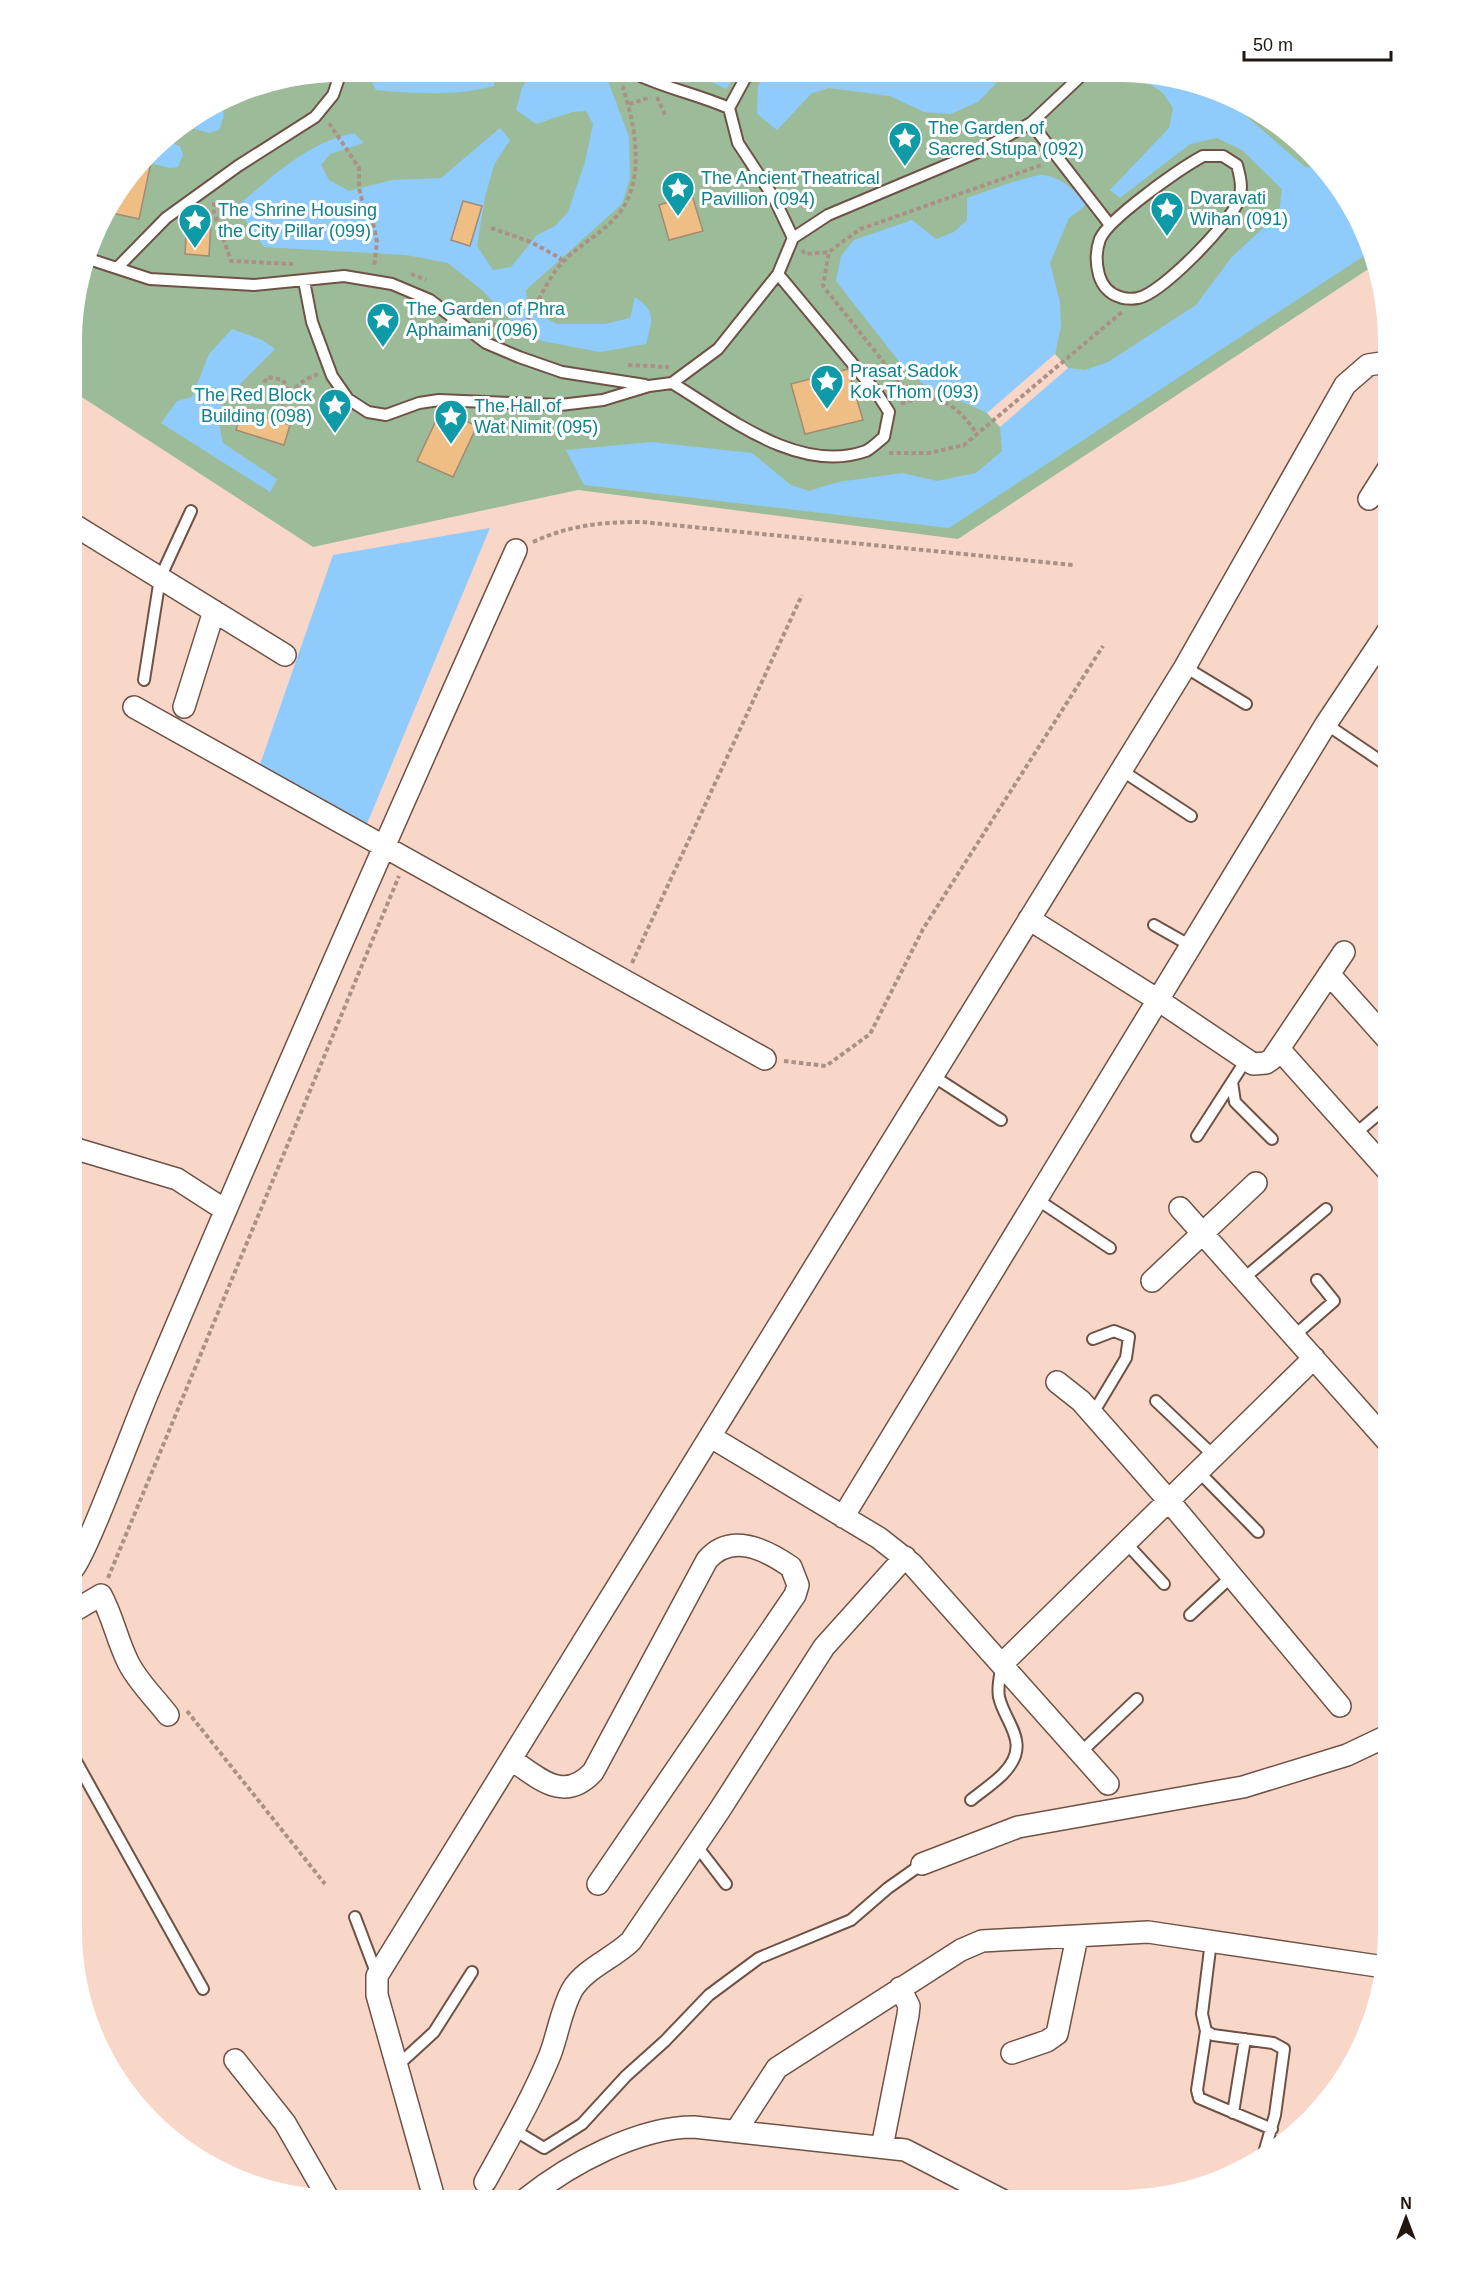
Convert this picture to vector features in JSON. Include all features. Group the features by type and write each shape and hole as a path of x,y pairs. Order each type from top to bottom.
{"street":[{"path":"432,2190 377,1995 377,1976 1185,667 1345,385 1368,365 1378,364"},
{"path":"1369,499 1378,485"},
{"path":"82,530 285,655"},
{"path":"82,1554 225,1210 516,550"},
{"path":"184,707 214,611"},
{"path":"843,1517 1326,724 1378,661"},
{"path":"134,706 765,1059"},
{"path":"1029,919 1158,1000 1253,1064 1266,1063 1278,1049 1344,952"},
{"path":"1329,974 1378,1029"},
{"path":"1278,1049 1378,1160"},
{"path":"82,1151 177,1179 225,1210"},
{"path":"1152,1281 1257,1183"},
{"path":"1180,1208 1378,1431"},
{"path":"1003,1663 1314,1358"},
{"path":"1057,1382 1081,1401 1169,1501 1340,1706"},
{"path":"711,1437 905,1557 1003,1663 1108,1784"},
{"path":"512,1760 543,1781 557,1787 571,1787 583,1783 593,1772 707,1560 714,1551 732,1544 744,1545 757,1548 791,1567 798,1585 795,1595 598,1884"},
{"path":"485,2182 514,2130 549,2056 572,1990 587,1974 617,1954 631,1941 824,1647 905,1557"},
{"path":"82,1606 101,1595 110,1612 116,1638 129,1665 163,1708"},
{"path":"922,1864 1018,1827 1243,1787 1347,1755 1378,1741"},
{"path":"736,2131 777,2068 961,1950 982,1941 1148,1932 1375,1966"},
{"path":"1012,2053 1047,2041 1057,2034 1077,1937"},
{"path":"882,2146 909,2007 900,1988"},
{"path":"235,2060 285,2123 323,2189"},
{"path":"538,2190 564,2170 659,2129 694,2127 882,2146 910,2152 983,2190"}],"lane":[{"path":"118,267 166,218 238,166 315,117 333,95 337,82"},
{"path":"647,82 703,96 729,108"},
{"path":"743,82 729,108 738,143 752,168 774,198 793,238"},
{"path":"304,281 312,322 329,369 348,399 368,412 386,415 419,403 439,400 560,405 603,400 649,386 672,383 718,349 778,274 793,238 828,215 978,152 1031,123 1075,82"},
{"path":"1031,123 1110,225"},
{"path":"1203,156 1223,156 1237,165 1242,181 1239,200 1228,219 1194,256 1160,285 1139,298 1119,297 1103,286 1096,264 1100,239 1110,225 1182,168 1203,156"},
{"path":"95,261 150,279 254,285 344,276 392,284 430,300 486,342 519,357 562,372 649,386"},
{"path":"672,383 755,433 802,453 833,455 867,451 884,437 889,412 877,393 778,274"},
{"path":"144,680 160,578 191,511"},
{"path":"1185,667 1246,704"},
{"path":"1326,724 1378,759"},
{"path":"1121,770 1191,816"},
{"path":"1154,925 1191,946"},
{"path":"1246,1060 1197,1136 1232,1082 1235,1102 1272,1139"},
{"path":"933,1076 1001,1120"},
{"path":"1355,1134 1378,1114"},
{"path":"1038,1200 1110,1248"},
{"path":"1243,1279 1326,1209"},
{"path":"1294,1336 1334,1301 1317,1280"},
{"path":"1091,1415 1126,1358 1129,1337 1114,1331 1093,1339"},
{"path":"1156,1401 1214,1456"},
{"path":"1198,1471 1258,1532"},
{"path":"1126,1543 1164,1584"},
{"path":"1190,1615 1232,1576"},
{"path":"971,1800 1004,1773 1014,1759 1017,1739 1000,1700 998,1686 1003,1663"},
{"path":"1081,1752 1137,1699"},
{"path":"82,1772 203,1989"},
{"path":"696,1845 726,1884"},
{"path":"514,2130 544,2148 582,2124 626,2076 665,2041 709,1995 759,1958 851,1920 888,1888 922,1864"},
{"path":"355,1917 377,1976"},
{"path":"1211,1941 1202,2014 1206,2031 1197,2094 1204,2101 1272,2129"},
{"path":"397,2066 434,2032 472,1972"},
{"path":"1206,2031 1213,2035 1273,2043 1284,2049 1272,2129 1268,2142"},
{"path":"1233,2113 1245,2039"}],"path":[{"path":"515,338 522,330 543,288 561,260 616,218 631,194 636,155 634,120 623,88 627,82"},
{"path":"628,104 656,95 665,115"},
{"path":"337,136 359,168 359,188 364,208 373,223 377,242 372,268 386,270"},
{"path":"793,238 804,254 829,252 860,229 1059,159"},
{"path":"214,196 214,212 231,261 302,265"},
{"path":"491,228 531,242 561,260"},
{"path":"829,252 823,286 914,399"},
{"path":"408,274 419,276 428,282"},
{"path":"867,451 929,453 964,445 1139,298"},
{"path":"464,306 526,343"},
{"path":"616,365 671,367"},
{"path":"275,419 284,397 289,392 303,380 329,369"},
{"path":"255,403 267,377 283,380 289,392"},
{"path":"887,409 921,396 947,404 965,416 977,434"},
{"path":"516,550 550,534 595,522 642,522 1073,565"},
{"path":"624,980 802,595"},
{"path":"765,1059 826,1066 870,1034 923,928 1103,646"},
{"path":"101,1595 159,1450 239,1265 265,1196 406,858"},
{"path":"163,1708 181,1704 325,1884"}],"green space":[{"path":"342,82 1118,82 1169,87 1218,102 1248,117 1302,158 1343,212 1358,242 1368,270 958,539 578,490 313,547 82,397 82,342 87,291 102,242 117,212 158,158 184,136 227,109 274,91"}],"water":[{"path":"372,82 494,82 494,86 479,89 435,93 376,90"},
{"path":"526,82 608,82 629,137 630,178 622,204 526,290 527,308 557,324 605,324 630,318 635,297 650,312 651,323 646,344 600,352 542,341 516,326 483,291 448,263 406,255 264,247 236,207 290,162 337,138 354,133 364,143 330,154 321,165 329,180 349,191 392,180 441,178 500,128 510,140 494,165 485,197 477,246 493,270 511,267 537,235 555,226 568,212 585,162 593,124 586,111 572,112 536,124 516,110"},
{"path":"711,82 731,82 726,89"},
{"path":"761,82 997,82 978,102 951,114 924,112 890,96 829,88 812,93 777,130 757,114 758,86"},
{"path":"1151,85 1186,91 1233,109 1246,116 1305,167 1310,167 1343,212 1363,256 949,528 584,485 566,450 652,442 752,453 791,485 809,491 838,482 902,473 937,481 976,473 1002,451 1000,427 987,413 922,383 901,364 836,281 841,256 854,240 912,220 936,239 954,232 967,220 967,198 1038,175 1057,179 1068,186 1086,205 1069,218 1050,263 1060,302 1061,327 1055,354 1068,368 1085,370 1108,362 1196,305 1231,258 1279,213 1282,189 1242,150 1217,138 1190,144 1120,198 1110,190 1169,128 1173,108 1163,93"},
{"path":"223,111 224,116 219,130 209,133 194,129"},
{"path":"174,144 180,146 183,155 178,167 170,168 153,164"},
{"path":"232,329 262,340 275,349 226,398 217,414 223,443 277,479 270,492 161,423 177,401 192,397 209,354"},
{"path":"490,528 364,831 257,773 333,555"}],"pier":[{"path":"1055,354 1068,368 1000,427 987,413"}],"building":[{"path":"150,168 139,219 116,214"},
{"path":"692,195 703,231 669,240 659,205"},
{"path":"463,201 482,206 470,246 451,240"},
{"path":"187,219 211,220 209,256 185,254"},
{"path":"848,369 863,420 805,434 791,384"},
{"path":"242,410 290,425 284,445 236,430"},
{"path":"441,410 477,426 453,477 417,461"}],"place":[{"name":"The Garden of Sacred Stupa (092)","path":"905,167"},
{"name":"The Ancient Theatrical Pavillion (094)","path":"678,217"},
{"name":"Dvaravati Wihan (091)","path":"1167,237"},
{"name":"The Shrine Housing the City Pillar (099)","path":"195,249"},
{"name":"The Garden of Phra Aphaimani (096)","path":"383,348"},
{"name":"Prasat Sadok Kok Thom (093)","path":"827,410"},
{"name":"The Red Block Building (098)","path":"335,434"},
{"name":"The Hall of Wat Nimit (095)","path":"451,445"}]}
